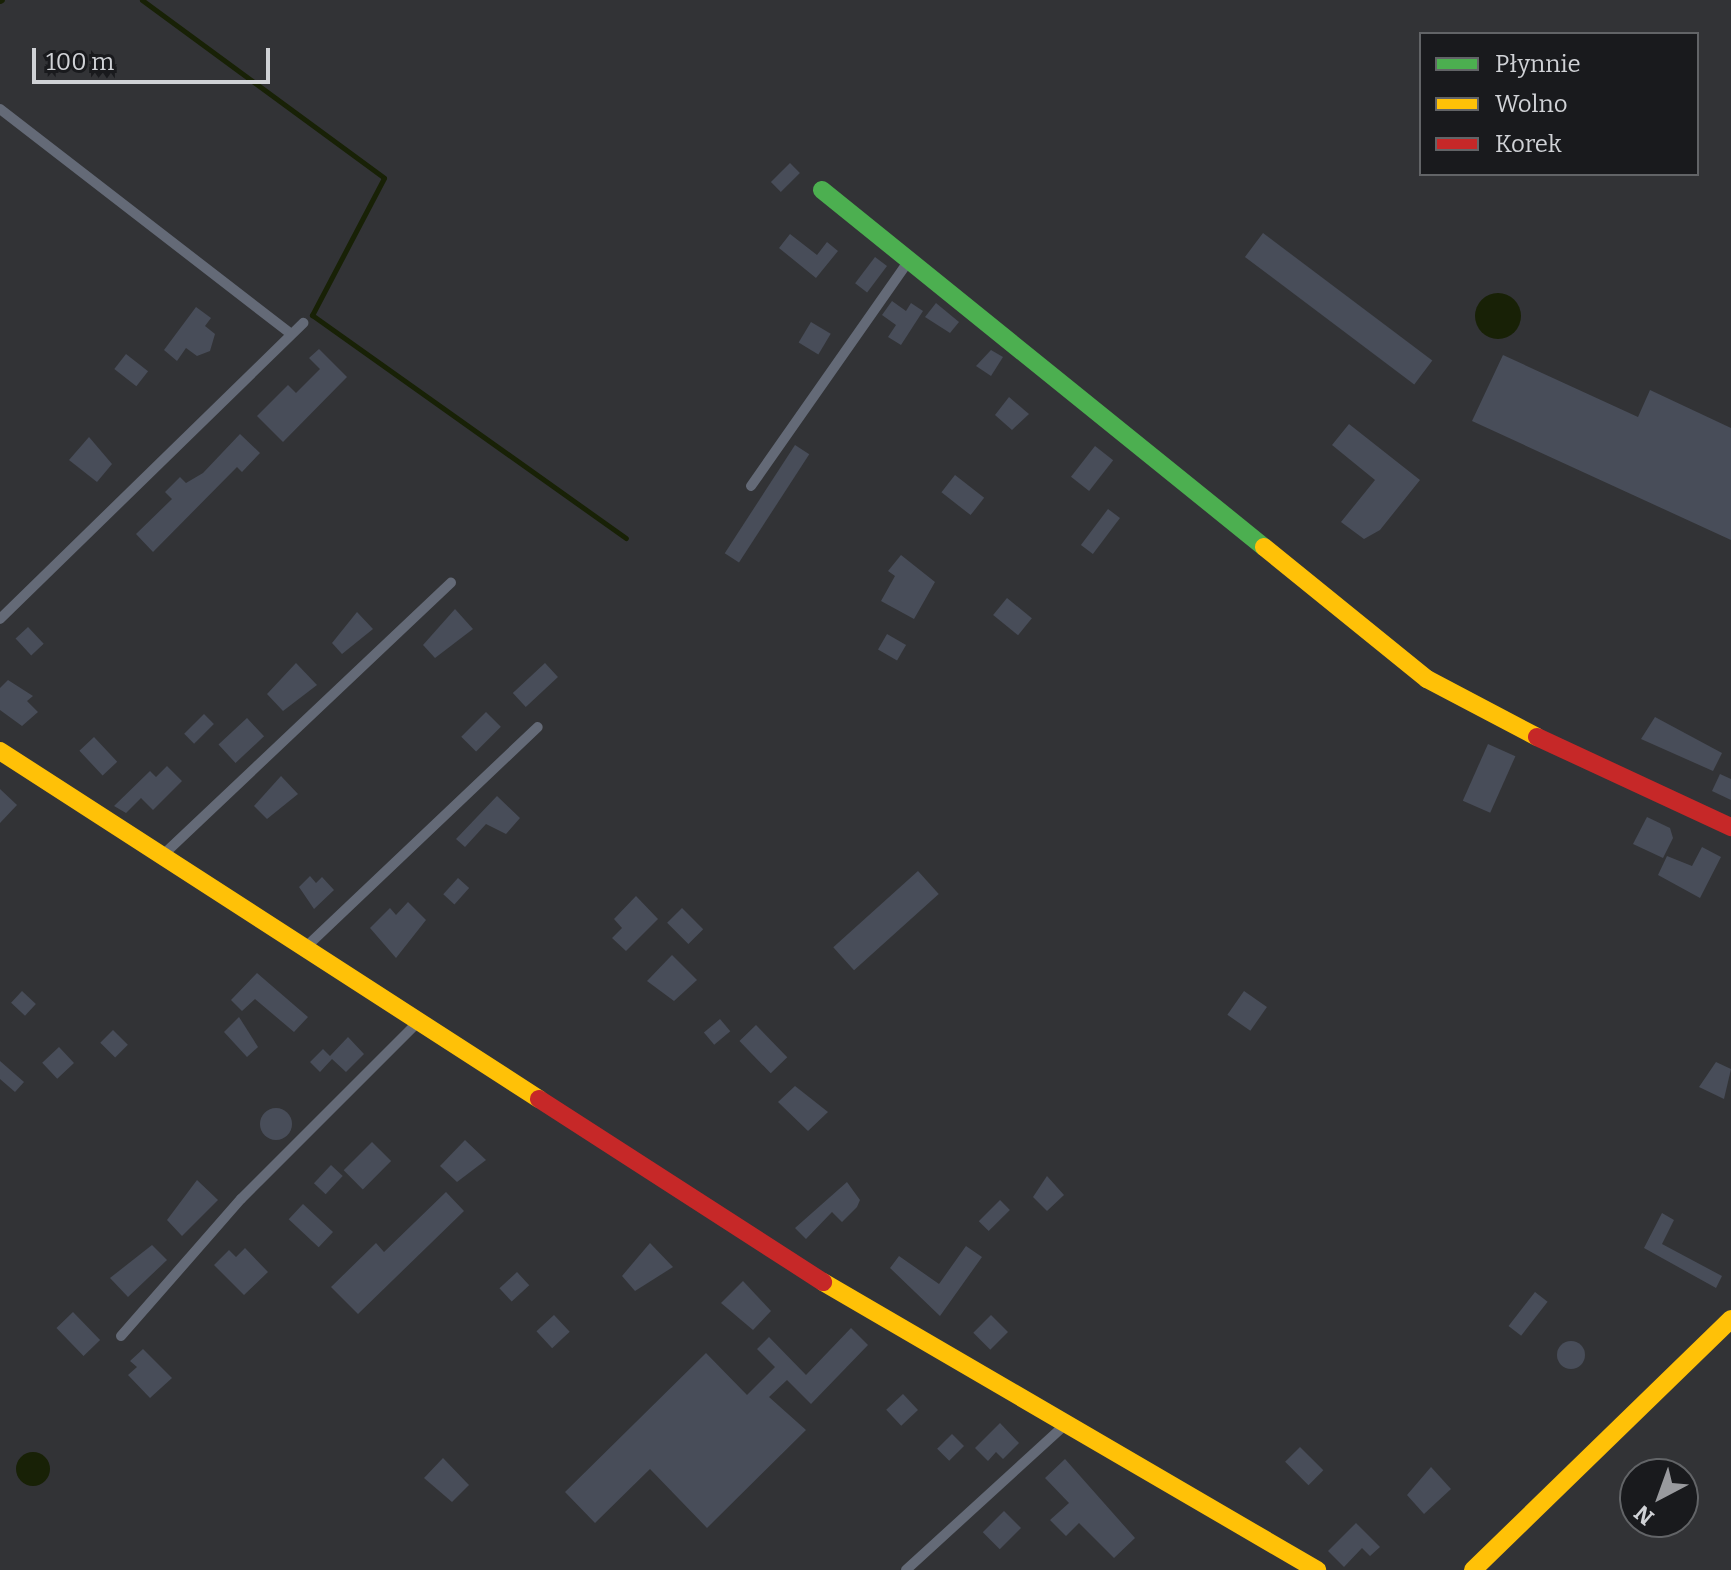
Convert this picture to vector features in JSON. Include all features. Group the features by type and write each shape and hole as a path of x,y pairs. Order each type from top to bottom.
{"street":[{"path":"822,190 1427,679 1479,710 1731,827"},
{"path":"0,751 843,1295 1317,1570"},
{"path":"1473,1570 1731,1319"}],"lane":[{"path":"0,109 291,334"},
{"path":"751,486 909,261"},
{"path":"0,619 303,323"},
{"path":"162,855 451,583"},
{"path":"306,947 538,727"},
{"path":"121,1336 241,1199 420,1020"},
{"path":"906,1570 1067,1424"}],"shaded area":[{"path":"1498,293 1515,299 1521,316 1515,333 1498,339 1481,333 1475,316 1481,299"},
{"path":"33,1452 45,1457 50,1469 45,1481 33,1486 21,1481 16,1469 21,1457"}],"building":[{"path":"790,163 800,173 781,192 771,182"},
{"path":"1263,233 1432,361 1414,385 1245,257"},
{"path":"790,234 817,255 827,242 838,251 816,278 779,248"},
{"path":"875,257 887,266 867,292 855,283"},
{"path":"892,301 906,311 911,303 923,311 901,345 888,337 896,325 882,315"},
{"path":"936,303 959,322 950,333 925,317"},
{"path":"196,307 211,318 205,326 215,334 210,351 197,356 186,348 177,361 164,350"},
{"path":"811,322 831,334 818,354 799,343"},
{"path":"319,349 347,377 283,442 257,416 288,385 296,393 320,369 309,358"},
{"path":"991,350 1003,357 991,376 976,366"},
{"path":"126,354 148,371 136,386 114,369"},
{"path":"1503,355 1638,417 1650,390 1731,428 1731,540 1472,421"},
{"path":"1009,397 1029,414 1012,430 995,415"},
{"path":"1349,424 1420,480 1380,530 1364,539 1341,522 1375,480 1332,445"},
{"path":"240,434 260,453 242,472 237,467 153,552 136,534 172,499 165,492 180,477 186,483 203,473"},
{"path":"89,437 112,464 97,482 69,460"},
{"path":"795,445 809,454 739,562 725,553"},
{"path":"1095,446 1113,460 1089,491 1071,477"},
{"path":"955,475 984,498 971,515 941,492"},
{"path":"1108,509 1120,518 1093,554 1081,545"},
{"path":"901,555 935,582 914,619 881,601 895,576 888,571"},
{"path":"1007,598 1032,618 1018,635 993,615"},
{"path":"455,609 473,629 435,658 423,645"},
{"path":"357,612 373,629 342,654 332,643"},
{"path":"28,627 44,644 31,655 16,639"},
{"path":"887,634 906,645 897,661 878,650"},
{"path":"296,663 317,685 283,711 267,694"},
{"path":"545,663 558,677 526,707 513,693"},
{"path":"8,680 33,696 27,701 38,712 22,726 0,710 0,688"},
{"path":"486,712 501,727 476,752 461,737"},
{"path":"204,714 214,724 194,744 184,734"},
{"path":"1655,717 1722,753 1713,771 1641,739"},
{"path":"247,718 264,736 236,763 218,745"},
{"path":"94,737 117,762 103,776 79,751"},
{"path":"1488,744 1515,756 1490,813 1463,801"},
{"path":"167,766 182,781 153,810 141,798 126,813 114,806 150,771 156,777"},
{"path":"1720,774 1731,779 1731,800 1712,791"},
{"path":"281,776 298,794 267,819 254,806"},
{"path":"0,789 17,805 0,823"},
{"path":"497,796 520,818 506,834 486,824 465,847 456,839"},
{"path":"1647,817 1670,828 1673,838 1663,858 1633,844"},
{"path":"1702,847 1721,857 1700,898 1658,875 1667,856 1692,866"},
{"path":"918,871 939,894 854,970 833,947"},
{"path":"310,876 316,883 322,877 334,890 314,909 299,887"},
{"path":"458,878 469,888 454,904 443,894"},
{"path":"636,896 658,919 626,951 612,938 622,928 614,919"},
{"path":"408,902 426,920 396,958 370,928 390,908 396,915"},
{"path":"682,908 703,929 688,944 667,923"},
{"path":"672,955 697,980 674,1001 647,981"},
{"path":"257,973 308,1017 294,1032 255,999 242,1011 231,1000"},
{"path":"22,991 36,1004 25,1016 11,1003"},
{"path":"1244,991 1267,1007 1250,1031 1227,1015"},
{"path":"239,1017 258,1047 247,1057 224,1032"},
{"path":"720,1019 730,1031 714,1045 704,1032"},
{"path":"756,1025 787,1057 771,1073 739,1041"},
{"path":"113,1030 128,1045 115,1058 100,1043"},
{"path":"348,1037 364,1054 346,1072 332,1059 320,1072 310,1062 323,1049 330,1056"},
{"path":"59,1047 74,1063 57,1079 42,1063"},
{"path":"0,1061 24,1082 15,1092 0,1079"},
{"path":"1716,1062 1731,1069 1724,1099 1699,1087"},
{"path":"795,1086 828,1112 808,1131 778,1102"},
{"path":"276,1108 287,1113 292,1124 287,1135 276,1140 265,1135 260,1124 265,1113"},
{"path":"465,1140 486,1160 457,1182 440,1166"},
{"path":"372,1142 391,1161 363,1189 344,1170"},
{"path":"331,1165 343,1176 326,1194 314,1183"},
{"path":"1047,1176 1064,1195 1047,1211 1033,1197"},
{"path":"197,1180 218,1200 182,1236 167,1220"},
{"path":"847,1182 860,1200 857,1207 842,1222 832,1212 806,1239 795,1228"},
{"path":"446,1192 464,1211 358,1314 331,1287 376,1243 384,1252"},
{"path":"1000,1200 1010,1210 989,1231 979,1221"},
{"path":"303,1204 333,1232 319,1247 289,1219"},
{"path":"1662,1213 1674,1220 1662,1244 1722,1276 1716,1288 1644,1248"},
{"path":"650,1243 673,1267 635,1291 622,1276"},
{"path":"152,1245 167,1260 128,1297 110,1278"},
{"path":"966,1246 982,1257 940,1316 890,1268 899,1256 939,1284"},
{"path":"245,1248 268,1272 244,1295 214,1265 229,1250 236,1257"},
{"path":"517,1272 529,1285 512,1302 499,1288"},
{"path":"743,1281 771,1311 753,1330 721,1303"},
{"path":"1535,1292 1548,1302 1521,1336 1509,1326"},
{"path":"73,1312 100,1340 84,1356 56,1328"},
{"path":"554,1315 570,1332 552,1348 536,1331"},
{"path":"991,1315 1008,1332 990,1350 973,1333"},
{"path":"851,1328 868,1345 811,1404 787,1380 769,1397 806,1430 707,1528 650,1469 595,1523 565,1492 706,1353 747,1395 775,1367 757,1349 769,1337 806,1375"},
{"path":"1571,1341 1581,1345 1585,1355 1581,1365 1571,1369 1561,1365 1557,1355 1561,1345"},
{"path":"143,1349 172,1378 150,1398 128,1375 137,1367 130,1361"},
{"path":"903,1394 918,1410 901,1426 886,1410"},
{"path":"1000,1423 1019,1443 1003,1459 996,1452 988,1461 975,1448"},
{"path":"952,1434 964,1446 949,1461 937,1449"},
{"path":"1300,1447 1323,1470 1308,1485 1285,1462"},
{"path":"443,1458 469,1485 452,1502 424,1478"},
{"path":"1065,1459 1135,1538 1114,1558 1079,1523 1066,1536 1050,1520 1069,1503 1045,1478"},
{"path":"1431,1467 1451,1489 1424,1514 1407,1495"},
{"path":"1004,1511 1021,1528 1000,1549 983,1532"},
{"path":"1356,1523 1380,1547 1370,1556 1362,1548 1344,1567 1328,1551"}],"waterway":[{"path":"142,0 384,178 312,315 626,538"}],"traffic: fast":[{"path":"822,190 1264,547"}],"traffic: slow":[{"path":"1264,547 1427,679 1537,737"},
{"path":"0,751 539,1099"},
{"path":"823,1282 1317,1570"},
{"path":"1473,1570 1731,1319"}],"traffic: jam":[{"path":"1537,737 1731,827"},
{"path":"539,1099 823,1282"}]}
